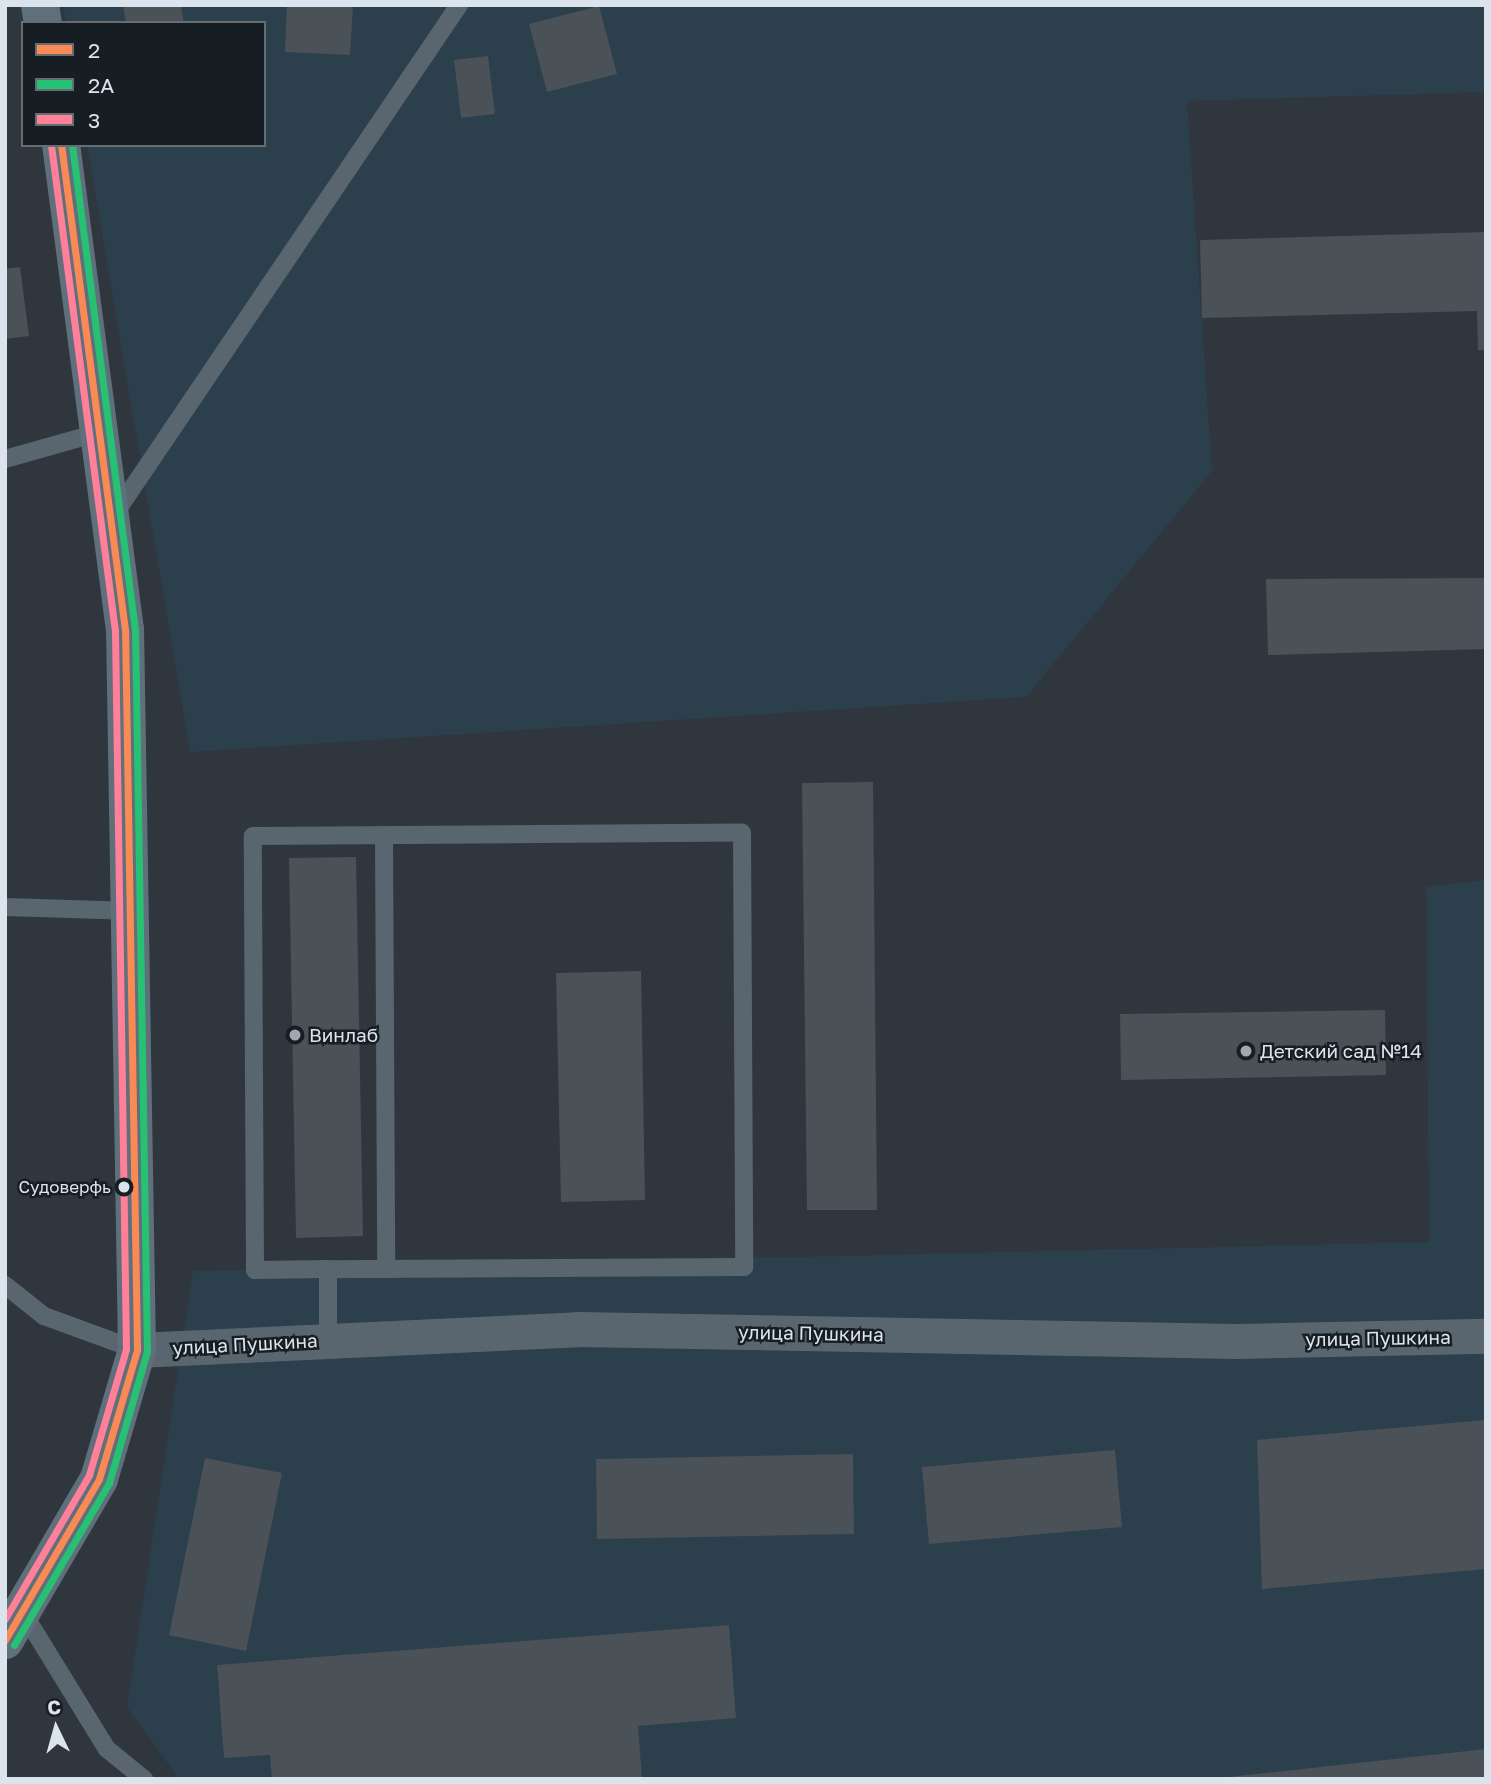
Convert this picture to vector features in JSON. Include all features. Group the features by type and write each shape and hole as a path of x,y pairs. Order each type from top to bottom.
{"street":[{"path":"14,1625 99,1479 137,1350 134,911 125,630 102,432 61,147"},
{"name":"улица Пушкина","path":"137,1350 578,1329 1237,1341 1486,1336"}],"lane":[{"path":"112,519 459,5"},
{"path":"5,459 102,432"},
{"path":"742,833 744,1267 386,1269 255,1270 253,836 742,833"},
{"path":"384,836 386,1269"},
{"path":"5,908 134,911"},
{"path":"328,1269 328,1339"},
{"path":"5,1285 44,1316 137,1350"},
{"path":"14,1625 107,1749 144,1779"}],"shaded area":[{"path":"63,5 1486,5 1486,92 1187,101 1212,471 1026,697 190,752 87,147 266,147 266,21 66,21"},
{"path":"1486,880 1486,1779 179,1779 127,1707 193,1271 1429,1242 1426,887"}],"building":[{"path":"123,5 181,5 184,21 126,21"},
{"path":"287,5 353,5 350,55 285,52"},
{"path":"599,6 617,74 547,92 529,24"},
{"path":"488,56 495,114 461,118 454,60"},
{"path":"1486,232 1486,350 1478,350 1477,311 1202,318 1200,240"},
{"path":"20,267 29,336 5,339 5,269"},
{"path":"1486,578 1486,649 1268,655 1266,579"},
{"path":"873,782 877,1210 807,1210 802,783"},
{"path":"356,857 363,1236 296,1238 289,858"},
{"path":"641,971 645,1200 561,1202 556,973"},
{"path":"1385,1010 1386,1075 1121,1080 1120,1014"},
{"path":"1486,1420 1486,1569 1262,1589 1257,1440"},
{"path":"1115,1450 1122,1527 929,1544 922,1467"},
{"path":"853,1454 854,1534 597,1539 596,1459"},
{"path":"205,1458 282,1473 246,1651 169,1635"},
{"path":"729,1625 736,1718 638,1726 642,1779 272,1779 270,1755 224,1758 217,1665"},
{"path":"1486,1749 1486,1779 1229,1779 1229,1777"}],"transit line":[{"name":"3","path":"5,1619 89,1475 126,1349 115,631 51,147"},
{"name":"2","path":"5,1640 99,1479 137,1350 125,630 61,147"},
{"name":"2А","path":"14,1645 109,1483 147,1351 135,630 72,147"}],"place":[{"name":"Винлаб","path":"295,1035"},
{"name":"Детский сад №14","path":"1246,1051"},
{"name":"Судоверфь","path":"124,1187"}]}
